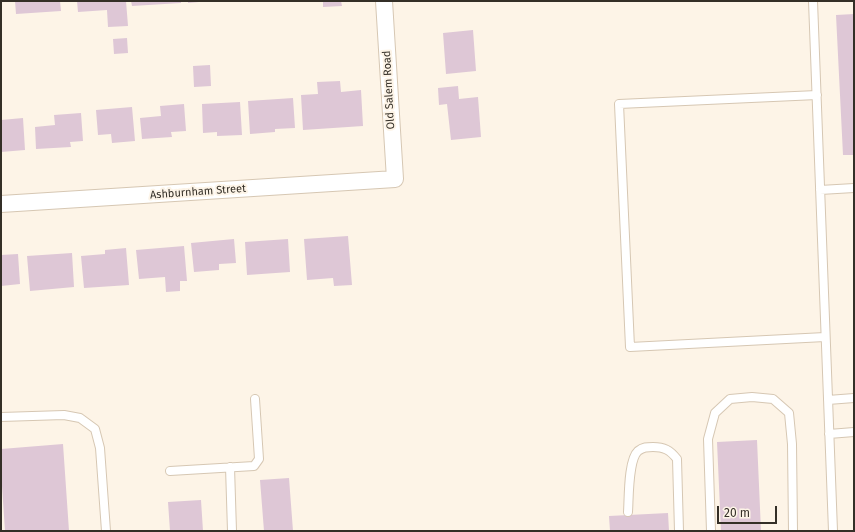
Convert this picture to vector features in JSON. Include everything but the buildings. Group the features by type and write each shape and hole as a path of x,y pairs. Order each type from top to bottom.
{"street":[{"name":"Old Salem Road","path":"384,1 395,179"},
{"name":"Ashburnham Street","path":"1,204 395,179"}],"lane":[{"path":"813,1 833,531"},
{"path":"816,95 619,104 630,347 826,337"},
{"path":"820,190 854,188"},
{"path":"711,531 708,439 715,413 730,399 752,397 773,399 789,413 792,444 794,531"},
{"path":"828,400 854,398"},
{"path":"170,471 254,466 259,459 255,399"},
{"path":"1,418 64,415 80,418 95,429 100,448 106,531"},
{"path":"829,434 854,432"},
{"path":"628,512 631,467 637,452 645,447 659,447 670,450 677,459 679,531"},
{"path":"230,467 232,531"}]}
